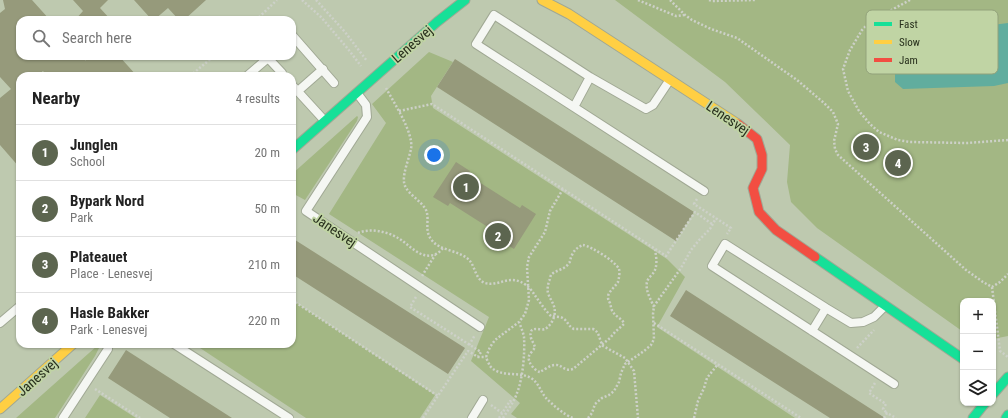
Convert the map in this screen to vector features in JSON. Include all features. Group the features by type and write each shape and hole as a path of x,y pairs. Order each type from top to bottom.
{"street":[{"name":"Lenesvej","path":"375,76 437,22 465,0"},
{"name":"Lenesvej","path":"542,0 569,14 741,126 757,139 762,155 762,168 752,188 759,212 776,230 960,357"},
{"path":"296,146 375,76"},
{"name":"Janesvej","path":"0,410 70,348"},
{"path":"996,391 1008,377"},
{"path":"973,418 983,406"}],"lane":[{"path":"670,80 652,105 646,109 590,77 494,15 476,44 704,191"},
{"path":"296,40 334,83"},
{"path":"252,72 266,60"},
{"path":"270,60 279,72"},
{"path":"322,69 298,91 325,121"},
{"path":"574,107 590,77"},
{"name":"Janesvej","path":"356,92 366,105 368,117 306,211 480,327"},
{"path":"885,306 874,317 863,322 851,323 725,244 712,266 894,384"},
{"path":"812,331 826,308"},
{"path":"0,323 16,309"},
{"path":"63,418 108,348"},
{"path":"180,348 289,418"},
{"path":"472,418 483,400"}],"path":[{"path":"260,16 277,0"},
{"path":"302,0 321,17 348,49 375,76"},
{"path":"316,0 345,32 399,111 409,133 412,147 404,175 404,183 407,190 421,202 427,211 427,233 432,241 443,248 462,254 470,260 479,278 484,282 493,284 511,280 519,281 528,286 548,313 554,317 564,318 571,328 595,330 598,333 602,345 608,350 621,356 628,362 634,371 638,418"},
{"path":"638,0 676,16 685,15"},
{"path":"670,0 685,15 711,29 737,38 797,80 824,103 833,112 838,124 834,141 835,149 838,155 956,261 983,282 992,287"},
{"path":"709,0 756,0"},
{"path":"892,10 910,0"},
{"path":"866,26 850,50 843,69 848,91 859,111 879,132 898,140 910,142 967,143 1008,140"},
{"path":"195,72 209,60"},
{"path":"399,111 432,104 666,256 695,212 712,224"},
{"path":"563,189 550,211 545,232 528,257 527,267 529,300 525,314 519,322 495,340 490,346 486,357 490,366 501,373 522,375 530,378 539,386 545,397 566,416 573,418"},
{"path":"698,207 731,228"},
{"path":"588,418 592,413 595,404 614,391 619,382 621,372 625,364 651,346 654,339 654,307 681,268 691,250 710,229 716,218"},
{"path":"346,238 362,232 385,232 398,238 417,253 428,256 435,255"},
{"path":"583,245 588,246 609,259 619,269 620,274 618,281 609,293 608,297 612,311 622,319 624,324 602,345 573,369 567,370 556,364 540,372 536,371 529,361 535,347 531,337 531,332 536,328 541,330 545,329 550,325 554,317 555,308 548,293 551,276 567,266 571,260 572,254 576,249 583,245"},
{"path":"422,276 435,255 443,248"},
{"path":"654,307 646,284 655,271 657,264 655,249"},
{"path":"992,287 1008,274"},
{"path":"992,287 1000,350 1008,358"},
{"path":"422,288 410,307 481,352 478,356"},
{"path":"296,303 438,396"},
{"path":"503,418 518,392 522,375 524,336 519,322"},
{"path":"654,323 801,418"},
{"path":"850,356 876,327"},
{"path":"423,418 468,350 478,356 486,357"},
{"path":"694,418 698,401 707,378 718,364"},
{"path":"880,375 869,393 886,404 882,409 896,418"},
{"path":"98,391 140,418"},
{"path":"499,418 510,401 513,403"},
{"path":"884,418 887,413"},
{"path":"793,418 796,415"}],"green space":[{"path":"615,0 1008,0 1008,336 996,338 996,298 960,298 960,330 817,228 791,202 787,182 790,145 725,82"},
{"path":"429,52 453,62 431,96 433,108 667,259 685,277 657,327 795,418 517,418 511,414 520,403 471,361 489,317 329,214 386,123 372,104"},
{"path":"357,116 358,117 357,121 305,200 296,195 296,170"},
{"path":"296,303 435,395 420,418 306,418 200,348 296,348"},
{"path":"95,348 99,348 55,418 16,418"},
{"path":"100,395 136,418 85,418"}],"water":[{"path":"1008,23 1008,83 994,86 903,89 895,82 895,74 998,74 998,24"}],"building":[{"path":"3,0 32,0 46,16 16,16 16,60 123,60 133,72 16,72 16,163 0,145 0,98 11,89 0,77 0,13 5,9"},
{"path":"73,0 108,0 100,8 107,16 79,16 83,11"},
{"path":"134,0 206,0 188,16 175,16 168,8 159,16 148,16"},
{"path":"455,59 694,212 676,241 437,87"},
{"path":"456,162 470,171 468,175 520,208 522,205 536,214 514,249 500,240 502,236 450,203 448,206 433,197"},
{"path":"296,241 465,348 448,374 296,277"},
{"path":"686,290 885,418 830,418 670,316"},
{"path":"126,350 232,418 170,418 108,378"}],"traffic: fast":[{"path":"296,146 437,22 465,0"},
{"path":"815,257 960,357"},
{"path":"996,391 1008,377"},
{"path":"973,418 983,406"}],"traffic: slow":[{"path":"542,0 569,14 738,124"},
{"path":"0,409 69,348"}],"traffic: jam":[{"path":"738,124 757,139 762,155 762,169 753,188 759,212 776,230 815,257"}],"place":[{"name":"Plateauet","path":"866,147"},
{"name":"Hasle Bakker","path":"898,163"},
{"name":"Junglen","path":"466,187"},
{"name":"Bypark Nord","path":"498,236"}]}
